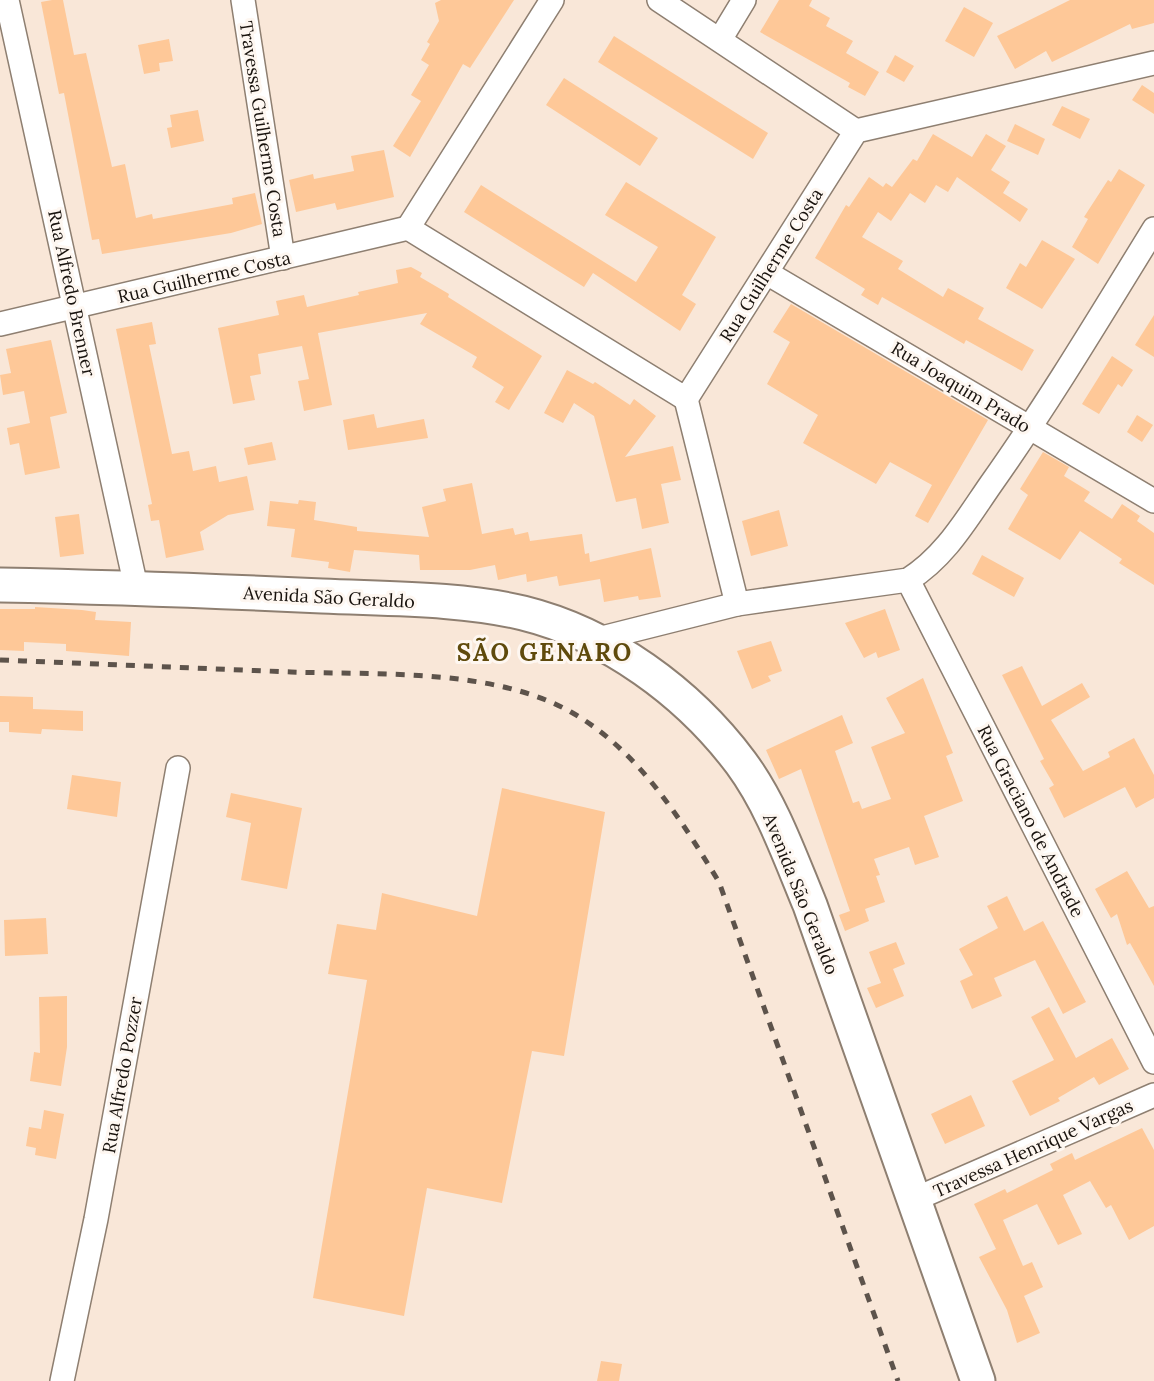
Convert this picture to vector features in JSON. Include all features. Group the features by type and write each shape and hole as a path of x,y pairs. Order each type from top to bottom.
{"street":[{"name":"Rua Alfredo Brenner","path":"7,0 136,587"},
{"name":"Travessa Guilherme Costa","path":"243,0 283,258"},
{"path":"552,0 408,228 686,399 737,604"},
{"path":"659,0 720,38 856,131 1154,63"},
{"path":"720,38 744,0"},
{"name":"Rua Guilherme Costa","path":"686,399 856,131"},
{"name":"Rua Guilherme Costa","path":"0,324 408,228"},
{"path":"598,639 737,604 908,580 929,567 948,545 1031,428 1154,229"},
{"name":"Rua Joaquim Prado","path":"768,273 1154,501"},
{"name":"Rua Graciano de Andrade","path":"908,580 1154,1062"},
{"name":"Avenida São Geraldo","path":"0,585 136,587 449,603 522,613 598,639 657,680 700,717 741,764 780,833 810,905 978,1381"},
{"name":"Rua Alfredo Pozzer","path":"62,1381 96,1219 178,768"},
{"name":"Travessa Henrique Vargas","path":"913,1200 1154,1095"}],"building":[{"path":"63,0 74,55 86,53 112,167 125,164 136,218 152,214 153,219 233,204 232,198 255,193 262,224 231,233 102,254 99,239 92,240 64,93 59,94 41,2"},
{"path":"441,0 514,0 470,68 463,64 410,157 393,146 421,101 411,95 429,65 421,60 439,21 435,3"},
{"path":"779,0 812,0 809,6 830,18 826,26 853,41 846,53 879,72 865,96 848,87 850,83 760,32"},
{"path":"1070,0 1154,0 1154,23 1132,29 1130,24 1052,62 1046,51 1015,69 997,36"},
{"path":"964,7 993,23 974,57 945,41"},
{"path":"614,36 768,133 753,159 598,62"},
{"path":"169,39 173,61 159,63 160,71 144,74 138,45"},
{"path":"895,55 914,66 904,82 886,72"},
{"path":"564,78 658,138 640,166 546,105"},
{"path":"1142,85 1154,93 1154,114 1132,100"},
{"path":"1062,106 1090,119 1080,139 1052,125"},
{"path":"198,110 204,141 171,148 167,128 172,127 170,115"},
{"path":"1015,124 1045,139 1038,155 1007,141"},
{"path":"933,134 972,157 986,134 1006,146 991,170 1010,182 1003,193 1028,209 1020,222 957,177 948,192 936,185 925,203 910,193 891,221 878,212 862,237 903,261 898,269 943,297 948,288 984,308 978,319 1034,350 1022,371 966,340 964,344 882,297 878,305 861,295 865,289 815,258 846,205 849,207 869,177 883,187 886,183 892,187 913,159 917,161"},
{"path":"384,150 394,197 337,210 335,203 296,212 289,180 313,174 314,179 354,171 351,156"},
{"path":"1119,169 1145,185 1098,264 1072,247 1088,219 1084,217 1108,180 1111,182"},
{"path":"626,182 716,237 682,295 696,304 680,331 593,273 584,287 464,212 481,185 636,282 658,247 605,215"},
{"path":"1042,240 1075,259 1042,309 1006,288 1020,263 1026,267"},
{"path":"411,267 422,273 420,277 449,294 448,297 542,356 509,410 495,402 504,387 472,367 477,357 420,324 427,313 318,333 332,405 304,411 298,381 309,379 302,346 258,354 261,374 250,376 255,400 233,404 218,328 279,315 276,301 304,295 307,307 398,283 396,270"},
{"path":"791,304 988,420 928,523 915,516 932,485 890,462 876,484 803,443 818,415 767,384 790,342 773,332"},
{"path":"1154,315 1154,357 1135,345"},
{"path":"152,322 156,344 149,345 172,454 189,451 193,471 216,466 219,482 247,476 254,510 228,515 200,532 204,550 166,558 159,520 151,521 148,505 152,504 116,329"},
{"path":"51,340 67,413 50,417 60,468 25,475 19,443 10,445 7,428 30,423 24,391 3,395 0,375 11,373 6,349"},
{"path":"1112,356 1133,370 1122,387 1118,384 1099,414 1082,404"},
{"path":"567,370 593,384 595,382 630,405 634,399 656,416 625,457 673,446 681,480 661,484 669,523 642,529 636,498 616,502 594,416 574,403 563,423 544,413"},
{"path":"374,414 377,428 424,419 428,438 348,450 343,420"},
{"path":"1137,415 1153,425 1142,442 1127,432"},
{"path":"272,442 276,460 248,465 244,448"},
{"path":"1043,452 1069,467 1064,476 1090,492 1084,501 1112,519 1122,504 1140,516 1137,521 1154,533 1154,585 1119,563 1122,559 1080,531 1060,560 1008,529 1028,495 1020,489"},
{"path":"472,483 482,534 513,528 515,535 528,532 530,541 582,534 585,554 589,553 590,562 651,548 661,597 639,600 638,596 604,602 600,579 559,586 557,576 527,582 526,574 498,580 495,565 470,570 420,570 419,555 354,550 350,572 328,568 329,562 291,557 295,529 267,526 270,501 298,504 299,500 316,502 314,520 357,527 357,531 429,537 422,507 446,501 443,489"},
{"path":"779,510 788,546 751,556 742,521"},
{"path":"79,514 84,554 60,557 55,517"},
{"path":"982,555 1024,578 1014,597 972,574"},
{"path":"35,607 96,612 95,620 131,622 129,656 66,651 66,644 24,642 24,651 0,650 0,609"},
{"path":"885,609 900,650 878,658 876,652 864,658 845,623"},
{"path":"771,641 782,671 768,676 771,681 752,689 737,651"},
{"path":"1022,666 1042,706 1082,683 1090,697 1051,720 1083,771 1110,757 1108,752 1134,738 1154,775 1154,798 1136,808 1125,787 1064,818 1049,788 1054,785 1040,761 1044,759 1002,675"},
{"path":"923,678 953,753 946,756 963,801 924,816 939,857 915,865 909,847 874,859 880,875 876,876 885,902 865,909 869,921 845,931 839,915 850,911 801,769 779,779 766,750 842,715 853,743 835,751 853,803 859,801 862,809 891,799 871,747 905,733 886,698"},
{"path":"0,696 33,697 33,709 83,711 83,731 42,729 41,734 9,732 9,722 0,722"},
{"path":"72,775 121,782 117,817 67,809"},
{"path":"502,788 605,812 564,1056 532,1051 502,1203 427,1188 404,1316 313,1298 367,980 328,974 337,924 376,930 382,893 477,916"},
{"path":"231,793 302,808 287,889 241,880 251,823 226,817"},
{"path":"1127,871 1149,908 1154,906 1154,986 1130,943 1127,945 1117,914 1111,918 1095,889"},
{"path":"1007,896 1024,931 1043,921 1086,1002 1063,1014 1035,960 994,978 1002,996 972,1009 960,981 973,975 959,949 998,928 987,906"},
{"path":"46,918 48,954 5,956 4,920"},
{"path":"896,942 905,964 893,969 904,996 876,1008 867,988 881,983 869,952"},
{"path":"67,996 67,1047 61,1086 30,1081 34,1052 40,1053 39,997"},
{"path":"1049,1007 1076,1058 1112,1038 1129,1069 1099,1085 1094,1077 1058,1098 1060,1101 1030,1116 1012,1081 1054,1060 1031,1017"},
{"path":"971,1095 985,1126 945,1144 931,1114"},
{"path":"44,1110 64,1114 56,1159 35,1155 36,1148 26,1146 29,1127 41,1129"},
{"path":"1142,1128 1154,1150 1154,1226 1129,1240 1111,1205 1106,1208 1090,1181 1063,1195 1082,1234 1058,1245 1037,1204 1003,1220 1023,1266 1032,1262 1043,1287 1024,1296 1040,1333 1017,1343 1007,1310 979,1257 996,1249 974,1204 1005,1189 1007,1193 1053,1170 1050,1164 1072,1153 1075,1160"},
{"path":"601,1361 622,1364 619,1381 597,1381"}],"railway":[{"path":"0,660 397,674 471,681 540,698 571,712 595,728 617,746 656,787 719,882 898,1381"}],"district":[{"name":"SÃO GENARO","path":"545,652"}]}
